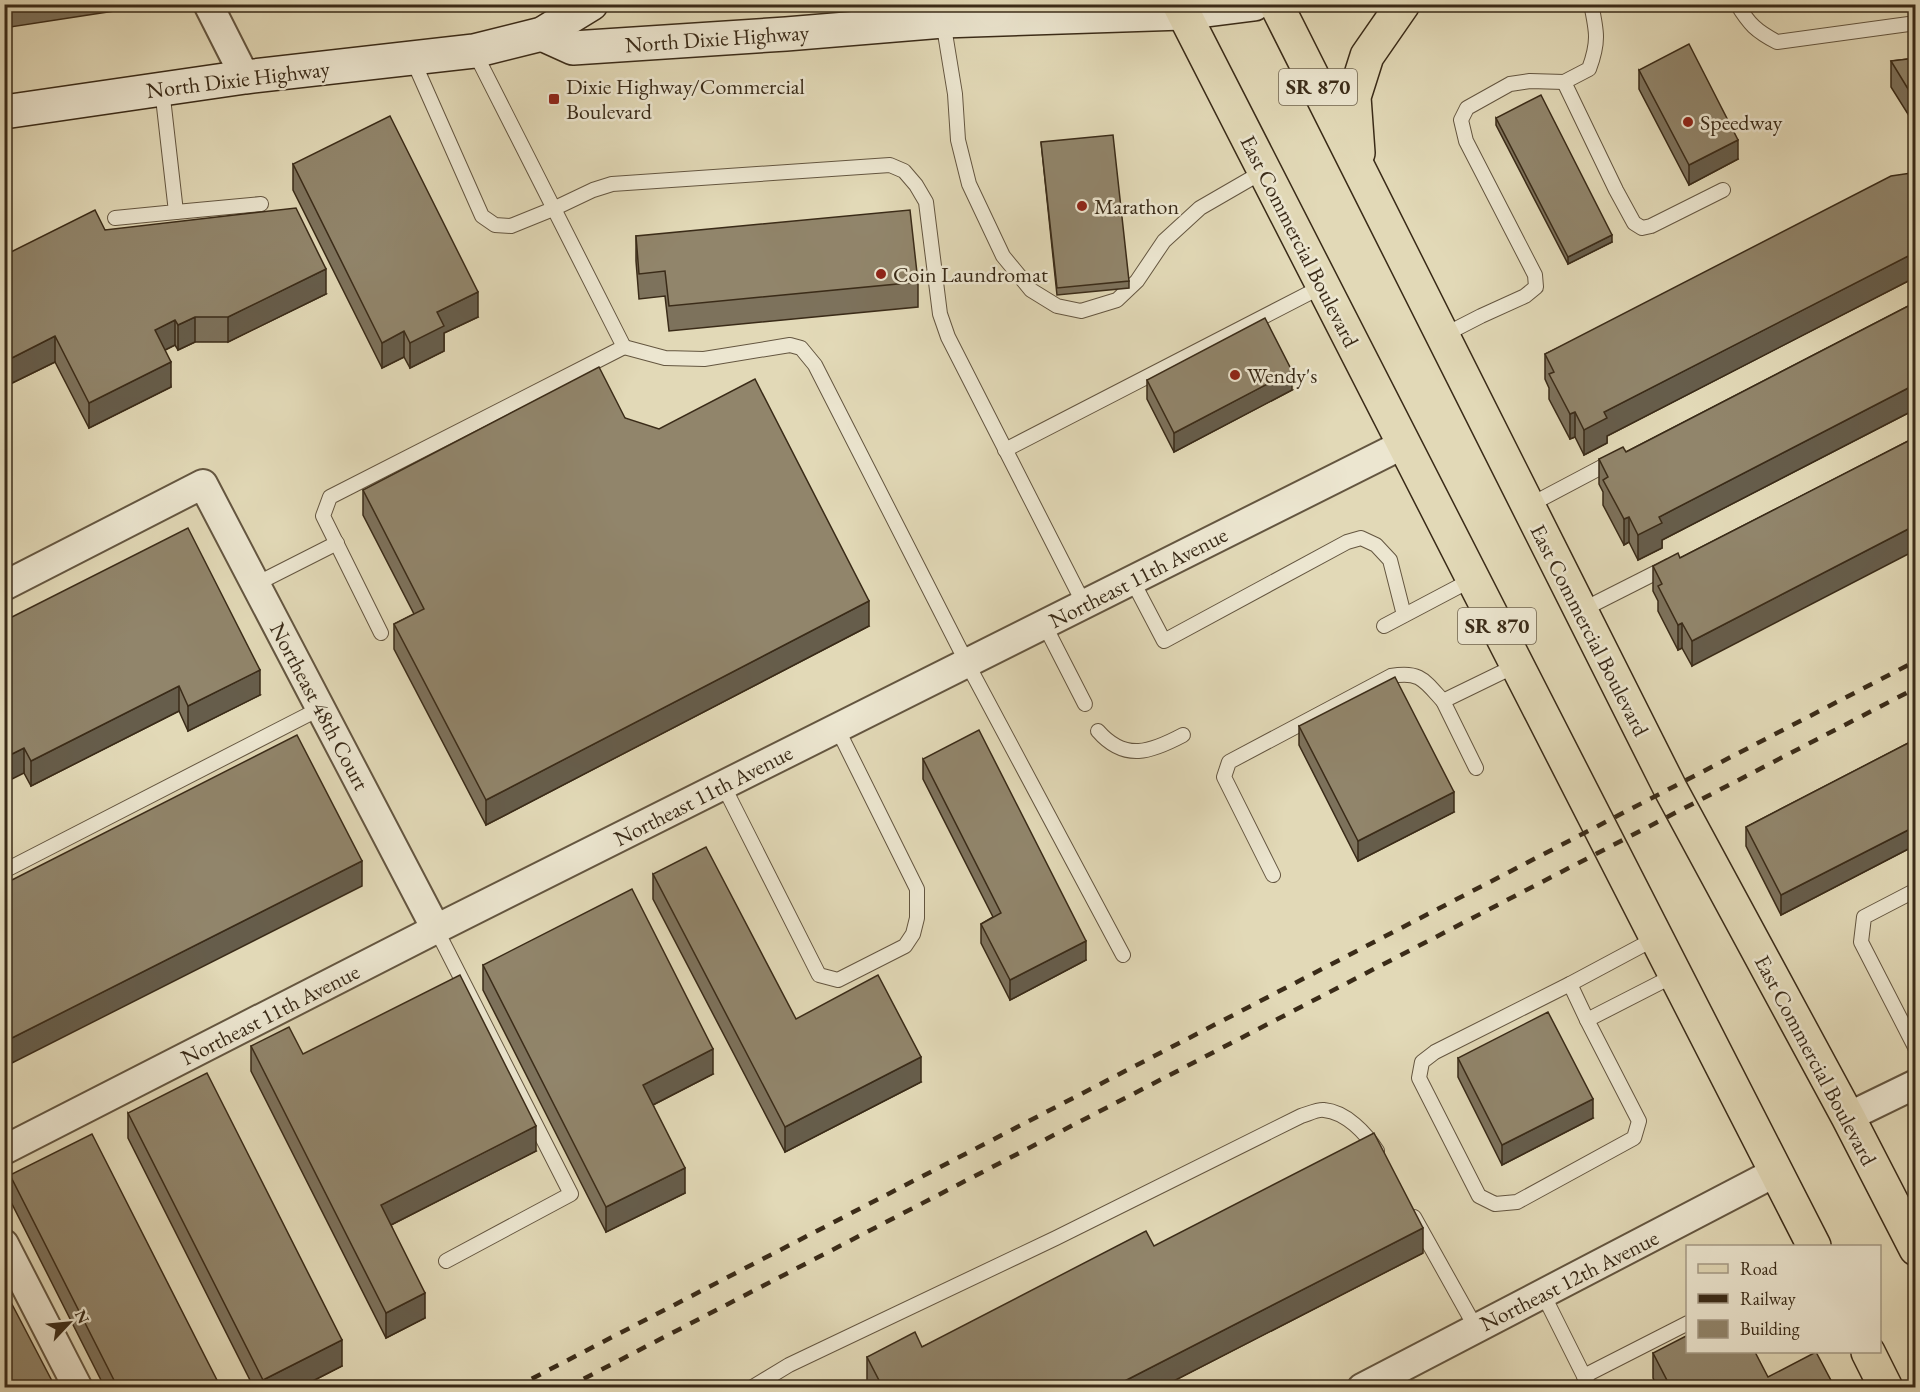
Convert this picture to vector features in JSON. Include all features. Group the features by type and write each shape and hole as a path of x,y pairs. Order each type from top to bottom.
{"main road":[{"name":"North Dixie Highway","path":"4,111 245,77 474,51 542,34 591,4"},
{"name":"North Dixie Highway","path":"542,34 573,48 943,21 1254,4"},
{"name":"East Commercial Boulevard","path":"1276,4 1681,810 1848,1117 1916,1250"},
{"path":"1360,170 1354,97 1367,56 1403,4"},
{"name":"East Commercial Boulevard","path":"1181,9 1813,1245"},
{"path":"1868,1353 1886,1388"}],"street":[{"path":"208,4 245,77"},
{"name":"Northeast 11th Avenue","path":"4,1150 436,929 1404,444"},
{"name":"Northeast 48th Court","path":"4,586 203,484 436,929"},
{"path":"1848,1117 1916,1084"},
{"name":"Northeast 12th Avenue","path":"1362,1388 1776,1172"},
{"path":"4,1244 78,1388"}],"lane":[{"path":"1442,336 1525,296 1536,287 1535,275 1466,141 1461,120 1467,108 1510,84 1530,81 1564,82 1589,69 1597,47 1591,4"},
{"path":"1737,4 1746,20 1758,32 1777,42 1916,23"},
{"path":"943,21 955,94 958,140 969,184 1003,256 1032,290 1057,306 1081,311 1117,300 1137,281 1164,241 1200,208 1264,171"},
{"path":"474,51 624,347"},
{"path":"412,58 482,216 495,225 511,226 612,184 890,165 904,171 926,202 940,314 948,338 1084,604"},
{"path":"1564,82 1634,223 1642,228 1651,226 1723,190"},
{"path":"162,89 176,212"},
{"path":"115,218 261,204"},
{"path":"1005,450 1323,286"},
{"path":"381,633 323,516 330,497 624,347 665,358 704,359 790,345 801,348 815,365 968,663 1123,955"},
{"path":"1528,506 1620,458"},
{"path":"1132,580 1164,641 1347,542 1361,538 1376,545 1390,560 1404,615"},
{"path":"256,584 337,543"},
{"path":"1580,611 1678,562"},
{"path":"1384,626 1473,579"},
{"path":"1044,624 1085,704"},
{"path":"1443,701 1517,665"},
{"path":"1273,875 1224,777 1229,762 1391,676 1408,673 1424,680 1443,701 1476,768"},
{"path":"4,871 321,708"},
{"path":"723,785 819,975 838,980 905,946 913,934 917,918 917,889 837,728"},
{"path":"1098,731 1109,743 1129,751 1140,752 1159,747 1183,735"},
{"path":"1916,890 1864,917 1861,942 1916,1049"},
{"path":"436,929 571,1194 447,1262"},
{"path":"1570,984 1639,1121 1634,1138 1517,1202 1495,1204 1479,1196 1419,1078 1422,1062 1435,1052 1656,938"},
{"path":"1587,1020 1675,975"},
{"path":"751,1388 789,1365 1056,1239 1301,1116 1323,1109 1348,1118 1371,1141 1383,1162"},
{"path":"1406,1203 1476,1328"},
{"path":"1543,1294 1587,1382 1686,1324"}],"building":[{"path":"1689,44 1738,140 1689,165 1639,70"},
{"path":"1916,58 1916,102 1891,61"},
{"path":"1541,95 1612,235 1568,257 1496,118"},
{"path":"390,116 478,292 437,312 444,326 410,343 404,331 382,343 293,164"},
{"path":"1113,135 1129,281 1057,288 1041,142"},
{"path":"1911,173 1916,183 1916,252 1604,412 1607,418 1584,430 1575,412 1570,414 1549,374 1554,372 1545,354 1891,176"},
{"path":"296,208 326,269 228,317 195,317 178,325 175,320 155,330 171,362 89,403 55,336 4,362 4,238 11,252 95,210 105,230"},
{"path":"910,210 918,282 669,306 665,271 639,274 636,236"},
{"path":"1916,302 1916,384 1659,517 1662,523 1638,535 1629,517 1624,519 1603,480 1608,477 1599,459 1623,447 1626,452"},
{"path":"1265,318 1292,371 1174,433 1147,380"},
{"path":"599,367 625,418 659,429 755,379 869,601 486,800 394,624 424,609 363,490"},
{"path":"1916,437 1916,525 1692,641 1682,623 1678,625 1658,586 1662,584 1653,566 1678,553 1680,558"},
{"path":"188,528 260,670 188,706 179,686 31,761 24,748 4,758 4,621"},
{"path":"1395,677 1454,792 1358,841 1299,726"},
{"path":"979,730 1086,941 1010,980 981,924 1001,913 923,759"},
{"path":"297,735 362,861 4,1042 4,884"},
{"path":"1916,739 1916,826 1781,895 1746,827"},
{"path":"706,847 796,1019 878,975 921,1057 785,1127 653,874"},
{"path":"632,889 713,1049 643,1085 685,1168 606,1207 483,965"},
{"path":"460,975 536,1126 381,1205 425,1293 386,1313 251,1046 289,1027 303,1054"},
{"path":"1548,1012 1593,1099 1502,1145 1458,1058"},
{"path":"207,1073 342,1340 263,1380 128,1113"},
{"path":"1374,1133 1423,1228 1111,1388 883,1388 867,1357 915,1332 922,1347 1146,1231 1154,1246"},
{"path":"92,1134 221,1388 118,1388 10,1175"},
{"path":"4,1289 52,1381 39,1388 4,1388"},
{"path":"1686,1336 1686,1353 1756,1353 1768,1377 1817,1353 1835,1388 1671,1388 1653,1353"}],"railway":[{"path":"514,1388 1916,661"},
{"path":"566,1388 1916,688"}],"place":[{"name":"Dixie Highway/Commercial Boulevard","path":"554,99"},
{"name":"Speedway","path":"1688,122"},
{"name":"Marathon","path":"1082,206"},
{"name":"Coin Laundromat","path":"881,274"},
{"name":"Wendy's","path":"1235,375"}]}
